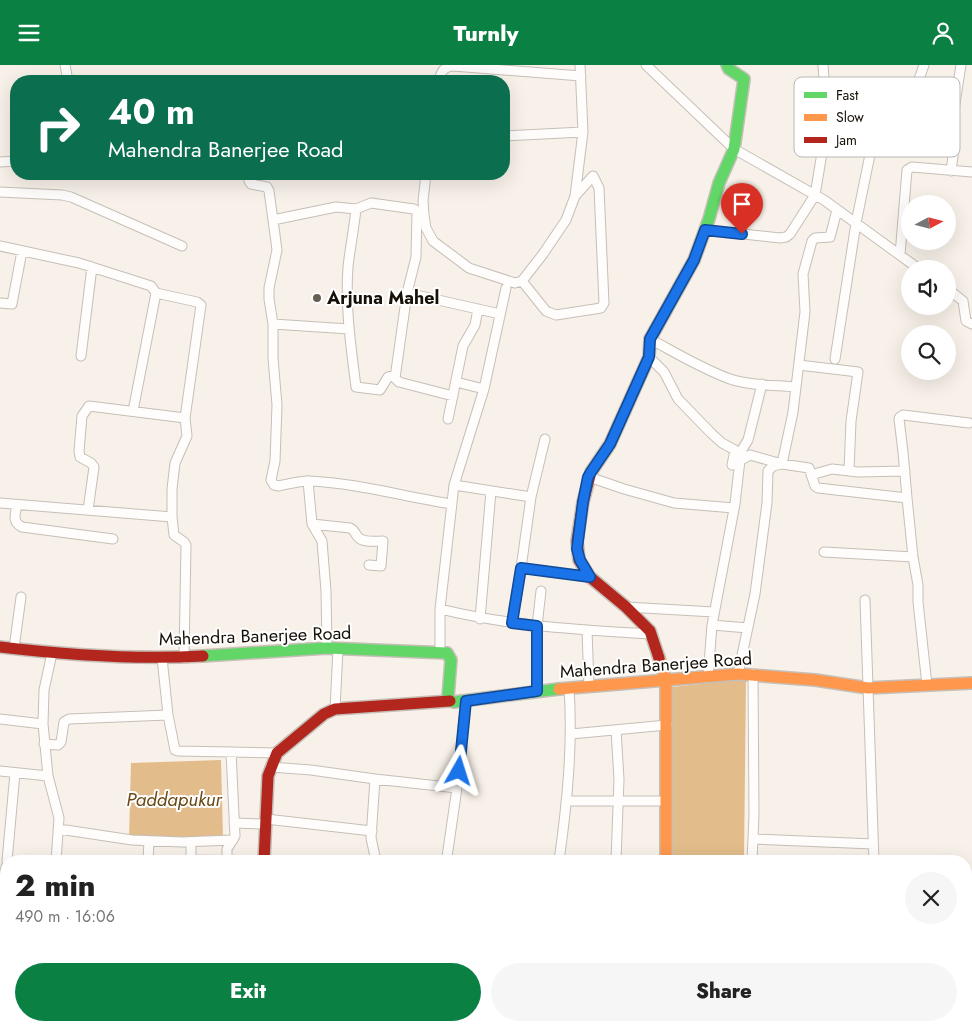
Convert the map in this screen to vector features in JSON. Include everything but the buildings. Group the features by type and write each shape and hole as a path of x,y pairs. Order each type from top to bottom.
{"street":[{"path":"425,180 423,201 424,215 426,228 433,241 469,268 515,283 522,281 566,220 575,196 584,133 580,65"},
{"path":"646,65 734,149 837,209 907,260"},
{"path":"666,855 666,680 656,646 646,626 590,577 580,560 577,549 588,477 610,444 649,357 650,339 694,260 719,183 734,149 744,79 729,69 727,65"},
{"path":"920,77 924,65"},
{"path":"440,75 446,67 453,66 581,76"},
{"path":"510,136 584,133"},
{"path":"705,230 786,237 790,234 815,195 821,157"},
{"path":"835,359 856,223 870,157"},
{"path":"951,171 953,157"},
{"path":"900,255 907,170 912,167 972,172"},
{"path":"522,281 546,311 556,315 601,308 604,303 599,187 593,176 575,196"},
{"path":"249,180 252,184 267,187 269,191 277,250 269,288 273,324 273,357 277,405 275,461 271,480 274,485 308,481 377,490 452,504"},
{"path":"0,192 71,197 182,246"},
{"path":"273,220 336,207 356,209 371,203 406,207 417,211 416,257 407,293 395,378 400,382 453,395"},
{"path":"356,209 348,268 349,329 356,387 380,390 388,377 395,375"},
{"path":"782,464 793,412 805,312 803,274 812,241 815,238 830,237 837,209"},
{"path":"0,246 92,267 151,286 156,293 197,302 201,305 185,418 187,436 176,463 172,489 174,535 186,545 184,658"},
{"path":"0,303 12,304 22,251"},
{"path":"81,356 92,267"},
{"path":"450,701 448,697 450,657 447,653 440,653 440,609 454,485 484,389 506,288"},
{"path":"133,411 156,293"},
{"path":"407,293 500,314"},
{"path":"956,295 963,301 966,321 972,324"},
{"path":"448,419 463,346 475,325 478,309"},
{"path":"273,324 349,329"},
{"path":"650,339 700,366 730,379 796,387"},
{"path":"649,357 664,372 678,399 722,443 735,450 732,465"},
{"path":"799,365 858,372 850,421 849,471"},
{"path":"456,381 484,389"},
{"path":"732,465 748,440 762,384"},
{"path":"88,510 94,467 91,463 80,457 79,451 82,415 89,406 185,418"},
{"path":"927,685 918,602 918,585 913,557 899,419 903,415 970,423"},
{"path":"512,623 531,497 545,439"},
{"path":"732,465 750,455 782,464 807,467 815,486 818,488 907,498"},
{"path":"708,677 712,625 734,508 740,460 732,465"},
{"path":"738,674 755,594 768,471 773,466 782,464"},
{"path":"811,475 832,469 849,471 905,471"},
{"path":"588,477 674,503 734,508"},
{"path":"263,855 270,767 277,753 324,714 335,709 332,649 322,541 312,524 308,481"},
{"path":"454,485 531,497"},
{"path":"480,619 491,491"},
{"path":"0,503 172,517"},
{"path":"17,505 14,519 22,527 113,539"},
{"path":"312,524 350,528 364,541 382,541 381,566 369,565"},
{"path":"824,552 913,557"},
{"path":"521,568 590,577"},
{"path":"537,691 537,626 540,591"},
{"path":"14,648 21,597"},
{"path":"866,600 874,855"},
{"path":"626,607 714,612"},
{"path":"440,609 480,619 537,626 651,634"},
{"path":"712,625 748,628"},
{"path":"587,630 589,686"},
{"name":"Mahendra Banerjee Road","path":"0,647 52,653 162,658 184,658 253,651 332,649 440,653"},
{"path":"52,653 44,690 43,724 48,776 59,818 57,855"},
{"path":"162,658 168,715 175,750 277,753"},
{"name":"Mahendra Banerjee Road","path":"335,709 466,701 537,691 738,674 815,680 868,688 972,683"},
{"path":"752,855 753,674"},
{"path":"560,855 571,734 569,688"},
{"path":"447,855 457,788 466,701"},
{"path":"44,744 58,745 61,742 62,727 66,720 168,715"},
{"path":"0,719 43,724"},
{"path":"571,734 667,725"},
{"path":"616,730 619,779 616,855"},
{"path":"227,855 228,846 234,840 231,752"},
{"path":"270,767 311,770 457,788"},
{"path":"0,771 48,776"},
{"path":"8,855 15,773"},
{"path":"375,779 372,831 375,855"},
{"path":"566,801 666,801"},
{"path":"234,823 266,821 372,831"},
{"path":"59,829 121,839 149,841 234,840"},
{"path":"753,839 873,844"},
{"path":"148,855 149,841"},
{"path":"191,842 191,855"}],"water":[{"path":"746,679 744,855 673,855 672,687"},
{"name":"Paddapukur","path":"221,760 223,837 129,838 131,763"}],"traffic: fast":[{"path":"664,314 694,260 709,219 719,183 734,149 744,79 729,69 727,65"},
{"path":"203,656 327,648 447,653 451,660 448,697 450,701 559,689"}],"traffic: slow":[{"path":"659,658 666,680 666,855"},
{"path":"559,689 738,674 815,680 868,688 972,683"}],"traffic: jam":[{"path":"659,658 650,631 626,607 590,577 579,560 577,541 583,502 591,472 610,444 649,357 650,339 664,314"},
{"path":"0,647 101,656 203,656"},
{"path":"264,855 268,776 277,753 324,714 335,709 450,701"}],"place":[{"name":"Arjuna Mahel","path":"317,298"}],"route":[{"path":"459,771 466,701 537,691 537,626 512,623 521,568 590,577 583,568 577,549 588,477 610,444 649,357 650,339 694,260 705,230 742,234"}]}
